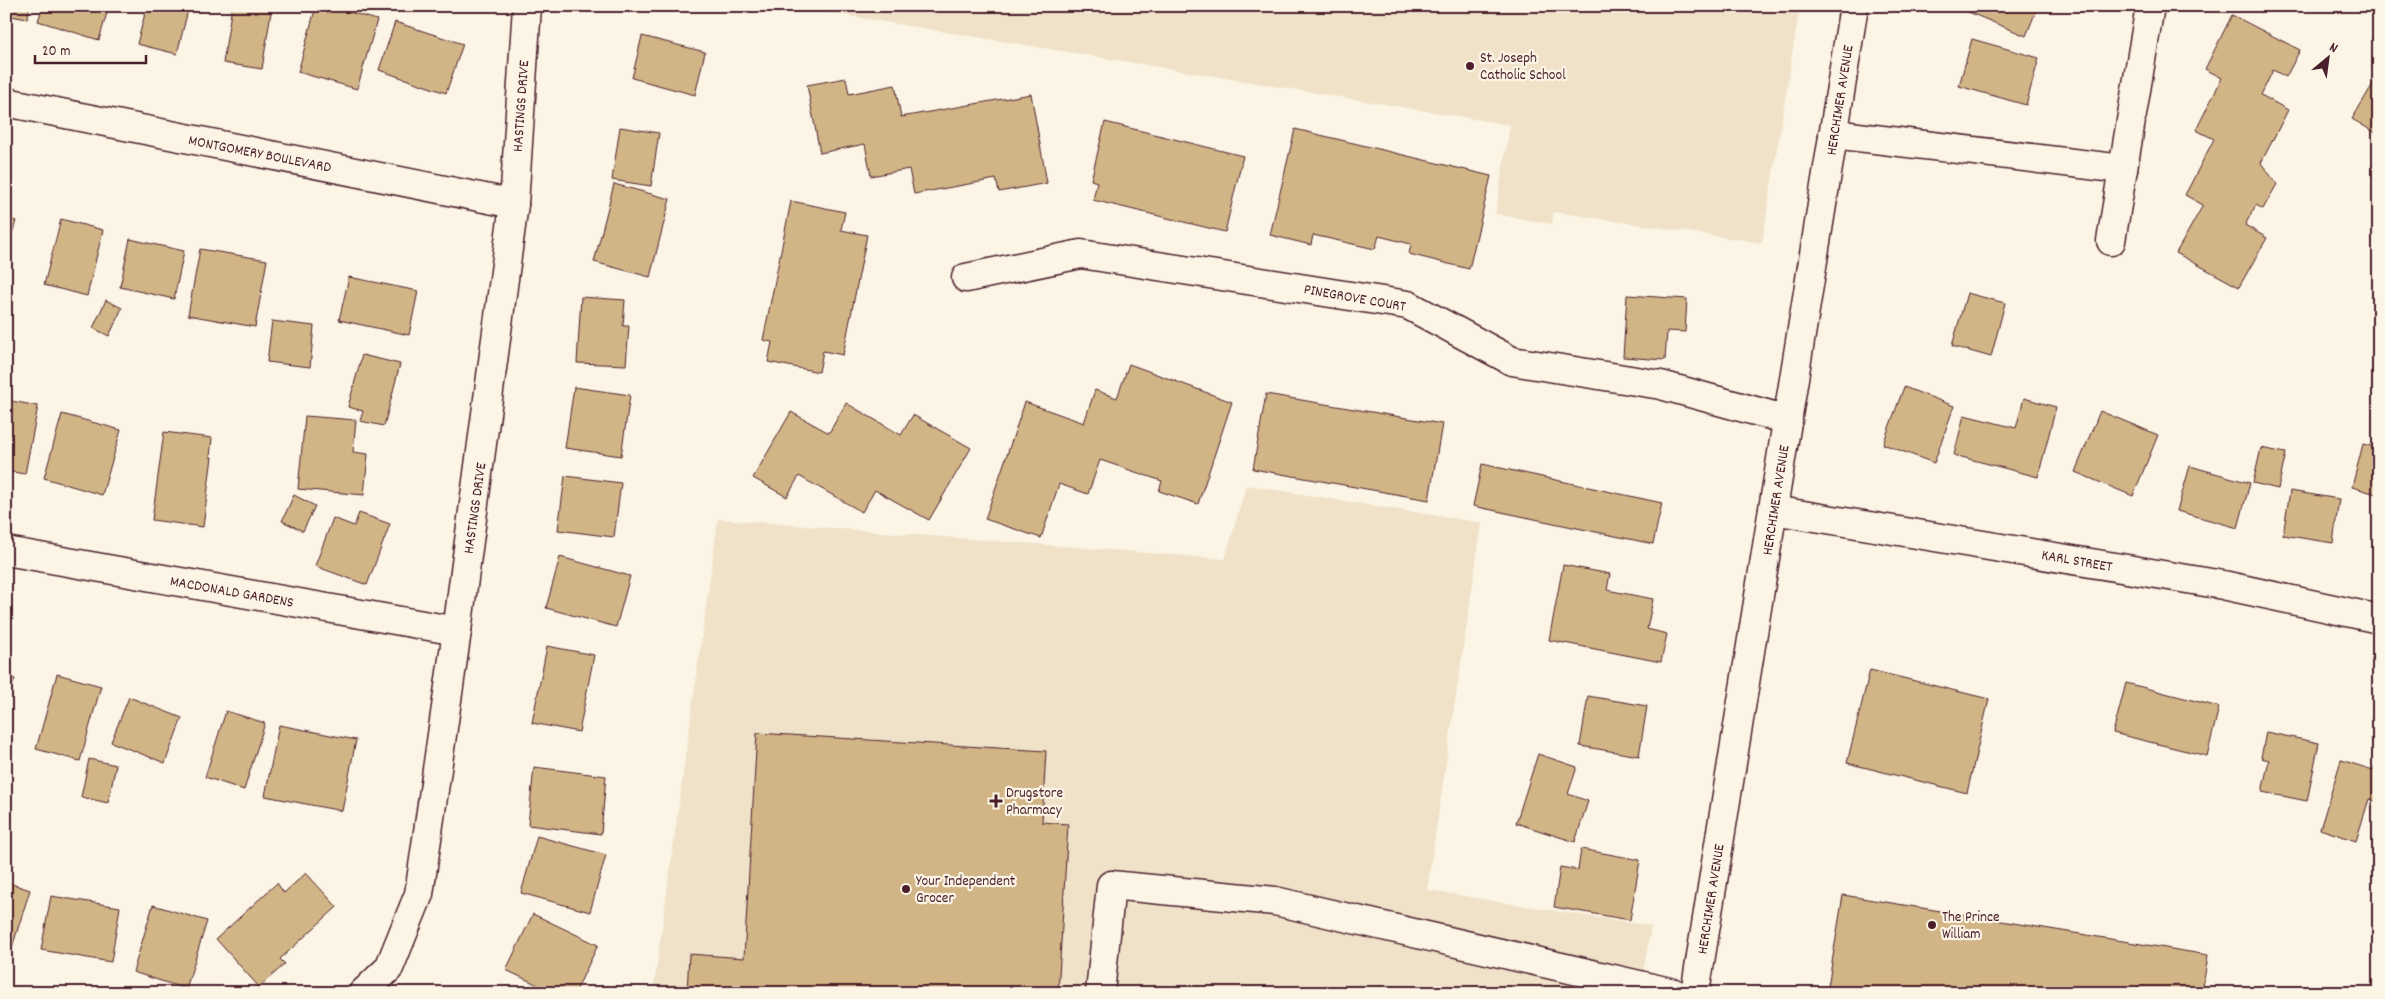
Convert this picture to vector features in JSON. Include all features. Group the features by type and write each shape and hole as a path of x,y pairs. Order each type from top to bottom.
{"street":[{"name":"HASTINGS DRIVE","path":"363,993 389,968 419,894 457,631 514,204 527,6"},
{"name":"HERCHIMER AVENUE","path":"1695,993 1854,6"},
{"path":"2111,241 2150,6"},
{"name":"MONTGOMERY BOULEVARD","path":"6,102 514,204"},
{"path":"1833,134 2123,169"},
{"name":"PINEGROVE COURT","path":"966,278 1081,254 1408,305 1512,361 1661,385 1788,420"},
{"name":"KARL STREET","path":"1773,510 2223,585 2379,620"},
{"name":"MACDONALD GARDENS","path":"6,551 457,631"},
{"path":"1100,993 1111,885 1275,901 1674,993"}],"shaded area":[{"name":"St. Joseph Catholic School","path":"788,6 1800,6 1762,243 1554,212 1552,224 1495,214 1510,125"},
{"path":"1246,485 1482,523 1427,890 1651,926 1640,993 653,993 718,519 1225,559"}],"building":[{"path":"6,6 30,6 27,19 6,15"},
{"path":"43,6 109,6 99,40 38,21"},
{"path":"147,6 189,6 177,54 137,44"},
{"path":"232,6 272,6 262,69 223,63"},
{"path":"316,6 329,6 377,20 357,89 298,72"},
{"path":"1968,6 2038,6 2026,36 1966,11"},
{"path":"2232,15 2300,50 2286,77 2273,70 2261,95 2288,110 2261,163 2277,184 2263,209 2256,205 2245,225 2267,238 2239,287 2176,253 2203,205 2185,195 2214,139 2196,130 2222,78 2205,69"},
{"path":"395,22 463,44 446,93 379,70"},
{"path":"642,36 705,52 695,95 632,78"},
{"path":"1972,39 2039,58 2026,105 1959,86"},
{"path":"2379,74 2379,135 2352,119"},
{"path":"846,78 849,94 895,85 901,117 1031,94 1047,183 999,192 996,179 914,194 909,169 871,176 865,144 820,153 807,85"},
{"path":"1105,122 1243,156 1225,232 1093,200 1097,182 1091,180"},
{"path":"620,127 659,133 651,186 612,180"},
{"path":"1295,129 1491,176 1469,269 1409,254 1411,244 1379,236 1375,249 1313,235 1311,245 1270,235"},
{"path":"614,184 670,199 650,277 594,262"},
{"path":"791,201 845,212 841,230 867,235 843,355 823,351 819,372 768,362 772,342 763,340"},
{"path":"6,218 16,221 6,253"},
{"path":"61,219 103,230 87,296 44,285"},
{"path":"130,239 184,251 174,299 120,287"},
{"path":"200,249 267,260 255,327 188,315"},
{"path":"349,277 418,291 409,335 339,320"},
{"path":"1967,293 2005,303 1991,357 1952,346"},
{"path":"1627,295 1687,299 1685,332 1667,331 1665,360 1623,357"},
{"path":"581,297 625,300 623,326 629,326 626,365 577,363"},
{"path":"106,300 122,308 109,336 93,328"},
{"path":"272,321 314,326 310,367 267,362"},
{"path":"362,355 400,364 384,426 360,421 363,411 348,407"},
{"path":"1129,364 1232,402 1198,504 1159,491 1162,481 1100,460 1088,494 1059,484 1041,538 985,519 1025,402 1084,423 1095,390 1117,398"},
{"path":"574,387 630,395 621,456 565,448"},
{"path":"1904,387 1954,406 1934,463 1883,444"},
{"path":"1266,394 1442,424 1429,500 1253,469"},
{"path":"2024,398 2056,407 2038,477 1954,455 1964,415 2016,428"},
{"path":"6,400 38,406 25,474 6,471"},
{"path":"846,403 901,435 913,415 971,448 929,520 875,490 862,512 799,476 787,497 753,478 791,412 829,433"},
{"path":"2100,411 2158,435 2133,496 2075,472"},
{"path":"62,414 121,430 102,495 44,478"},
{"path":"305,416 356,420 353,452 368,454 364,495 298,489"},
{"path":"164,432 212,438 210,457 212,457 203,527 152,520"},
{"path":"2363,444 2379,448 2379,482 2376,494 2352,487"},
{"path":"2261,448 2286,453 2278,489 2253,483"},
{"path":"1482,464 1662,503 1653,544 1473,506"},
{"path":"2190,466 2250,483 2238,528 2177,511"},
{"path":"565,476 621,483 614,537 558,530"},
{"path":"2290,491 2339,499 2333,543 2283,535"},
{"path":"294,495 315,506 303,531 282,521"},
{"path":"359,513 390,524 367,585 315,566 333,518 354,526"},
{"path":"2379,530 2379,554 2374,553"},
{"path":"560,557 630,576 616,627 546,608"},
{"path":"1563,565 1610,574 1607,590 1653,599 1647,629 1667,634 1661,662 1549,640"},
{"path":"547,646 594,655 579,732 532,723"},
{"path":"1870,670 1989,699 1967,793 1847,763"},
{"path":"57,674 101,686 80,761 36,749"},
{"path":"6,675 15,679 6,702"},
{"path":"2126,683 2219,707 2207,756 2113,733"},
{"path":"1588,696 1647,706 1639,756 1580,746"},
{"path":"129,697 182,718 165,763 111,742"},
{"path":"226,711 265,723 244,790 205,777"},
{"path":"279,725 356,740 342,811 265,796"},
{"path":"2266,732 2319,743 2307,801 2262,792 2269,760 2261,758"},
{"name":"Your Independent Grocer","path":"757,733 1046,751 1042,822 1068,824 1058,993 687,993 689,954 744,958"},
{"path":"1538,754 1577,767 1568,794 1588,801 1575,842 1516,823"},
{"path":"2379,754 2379,802 2369,799 2356,841 2320,829 2341,760 2373,770"},
{"path":"89,759 116,765 108,803 81,797"},
{"path":"534,767 606,776 601,834 528,825"},
{"path":"537,836 606,855 590,912 521,893"},
{"path":"1581,849 1640,860 1630,920 1554,907 1560,867 1578,870"},
{"path":"306,873 337,907 280,959 285,964 259,987 216,939 277,883 284,893"},
{"path":"6,882 30,890 10,954 6,953"},
{"name":"The Prince William","path":"1843,895 2208,955 2202,993 1827,993"},
{"path":"51,896 120,907 111,962 41,950"},
{"path":"153,905 207,921 186,989 133,972"},
{"path":"533,914 598,945 575,993 555,993 506,970"}],"place":[{"name":"St. Joseph Catholic School","path":"1470,66"},
{"name":"Drugstore Pharmacy","path":"996,801"},
{"name":"Your Independent Grocer","path":"906,889"},
{"name":"The Prince William","path":"1932,925"}]}
